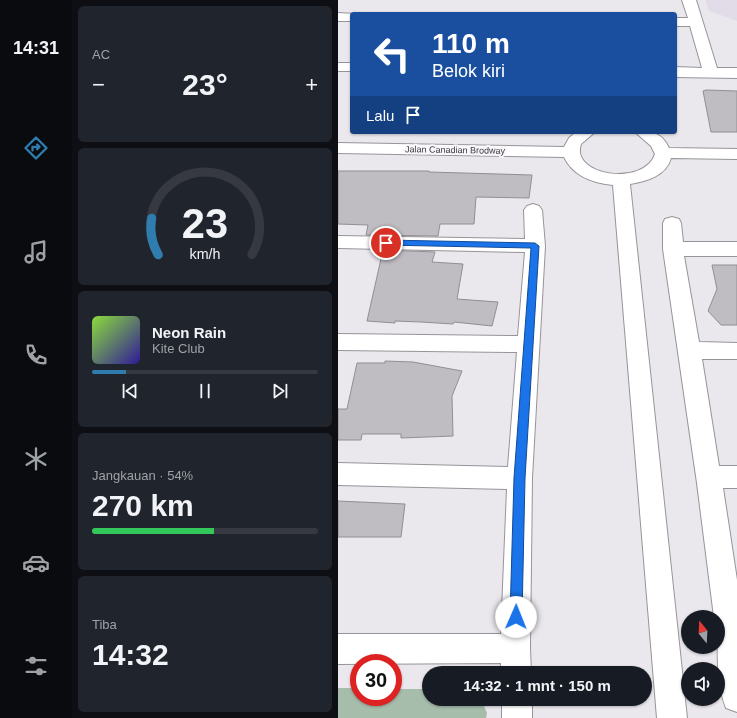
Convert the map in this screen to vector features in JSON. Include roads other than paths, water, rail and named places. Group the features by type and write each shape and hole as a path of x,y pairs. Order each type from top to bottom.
{"street":[{"path":"689,0 711,73"},
{"path":"338,17 350,17"},
{"path":"677,22 695,22"},
{"path":"338,67 350,67"},
{"path":"677,72 737,73"},
{"path":"583,134 579,136 573,144 571,152 574,161 581,168 599,177 621,180 635,179 647,175 657,169 662,161 663,153 660,144 647,134"},
{"name":"Jalan Canadian Brodway","path":"338,148 571,152"},
{"path":"663,153 737,154"},
{"path":"621,180 672,718"},
{"path":"338,649 516,660 520,478 527,344 535,246 533,210"},
{"path":"672,223 673,249 690,350 708,477 735,647 737,697"},
{"path":"338,242 535,246"},
{"path":"673,249 737,249"},
{"path":"338,342 527,344"},
{"path":"690,350 737,351"},
{"path":"338,474 520,478"},
{"path":"708,477 737,477"},
{"path":"517,706 517,718"}]}
